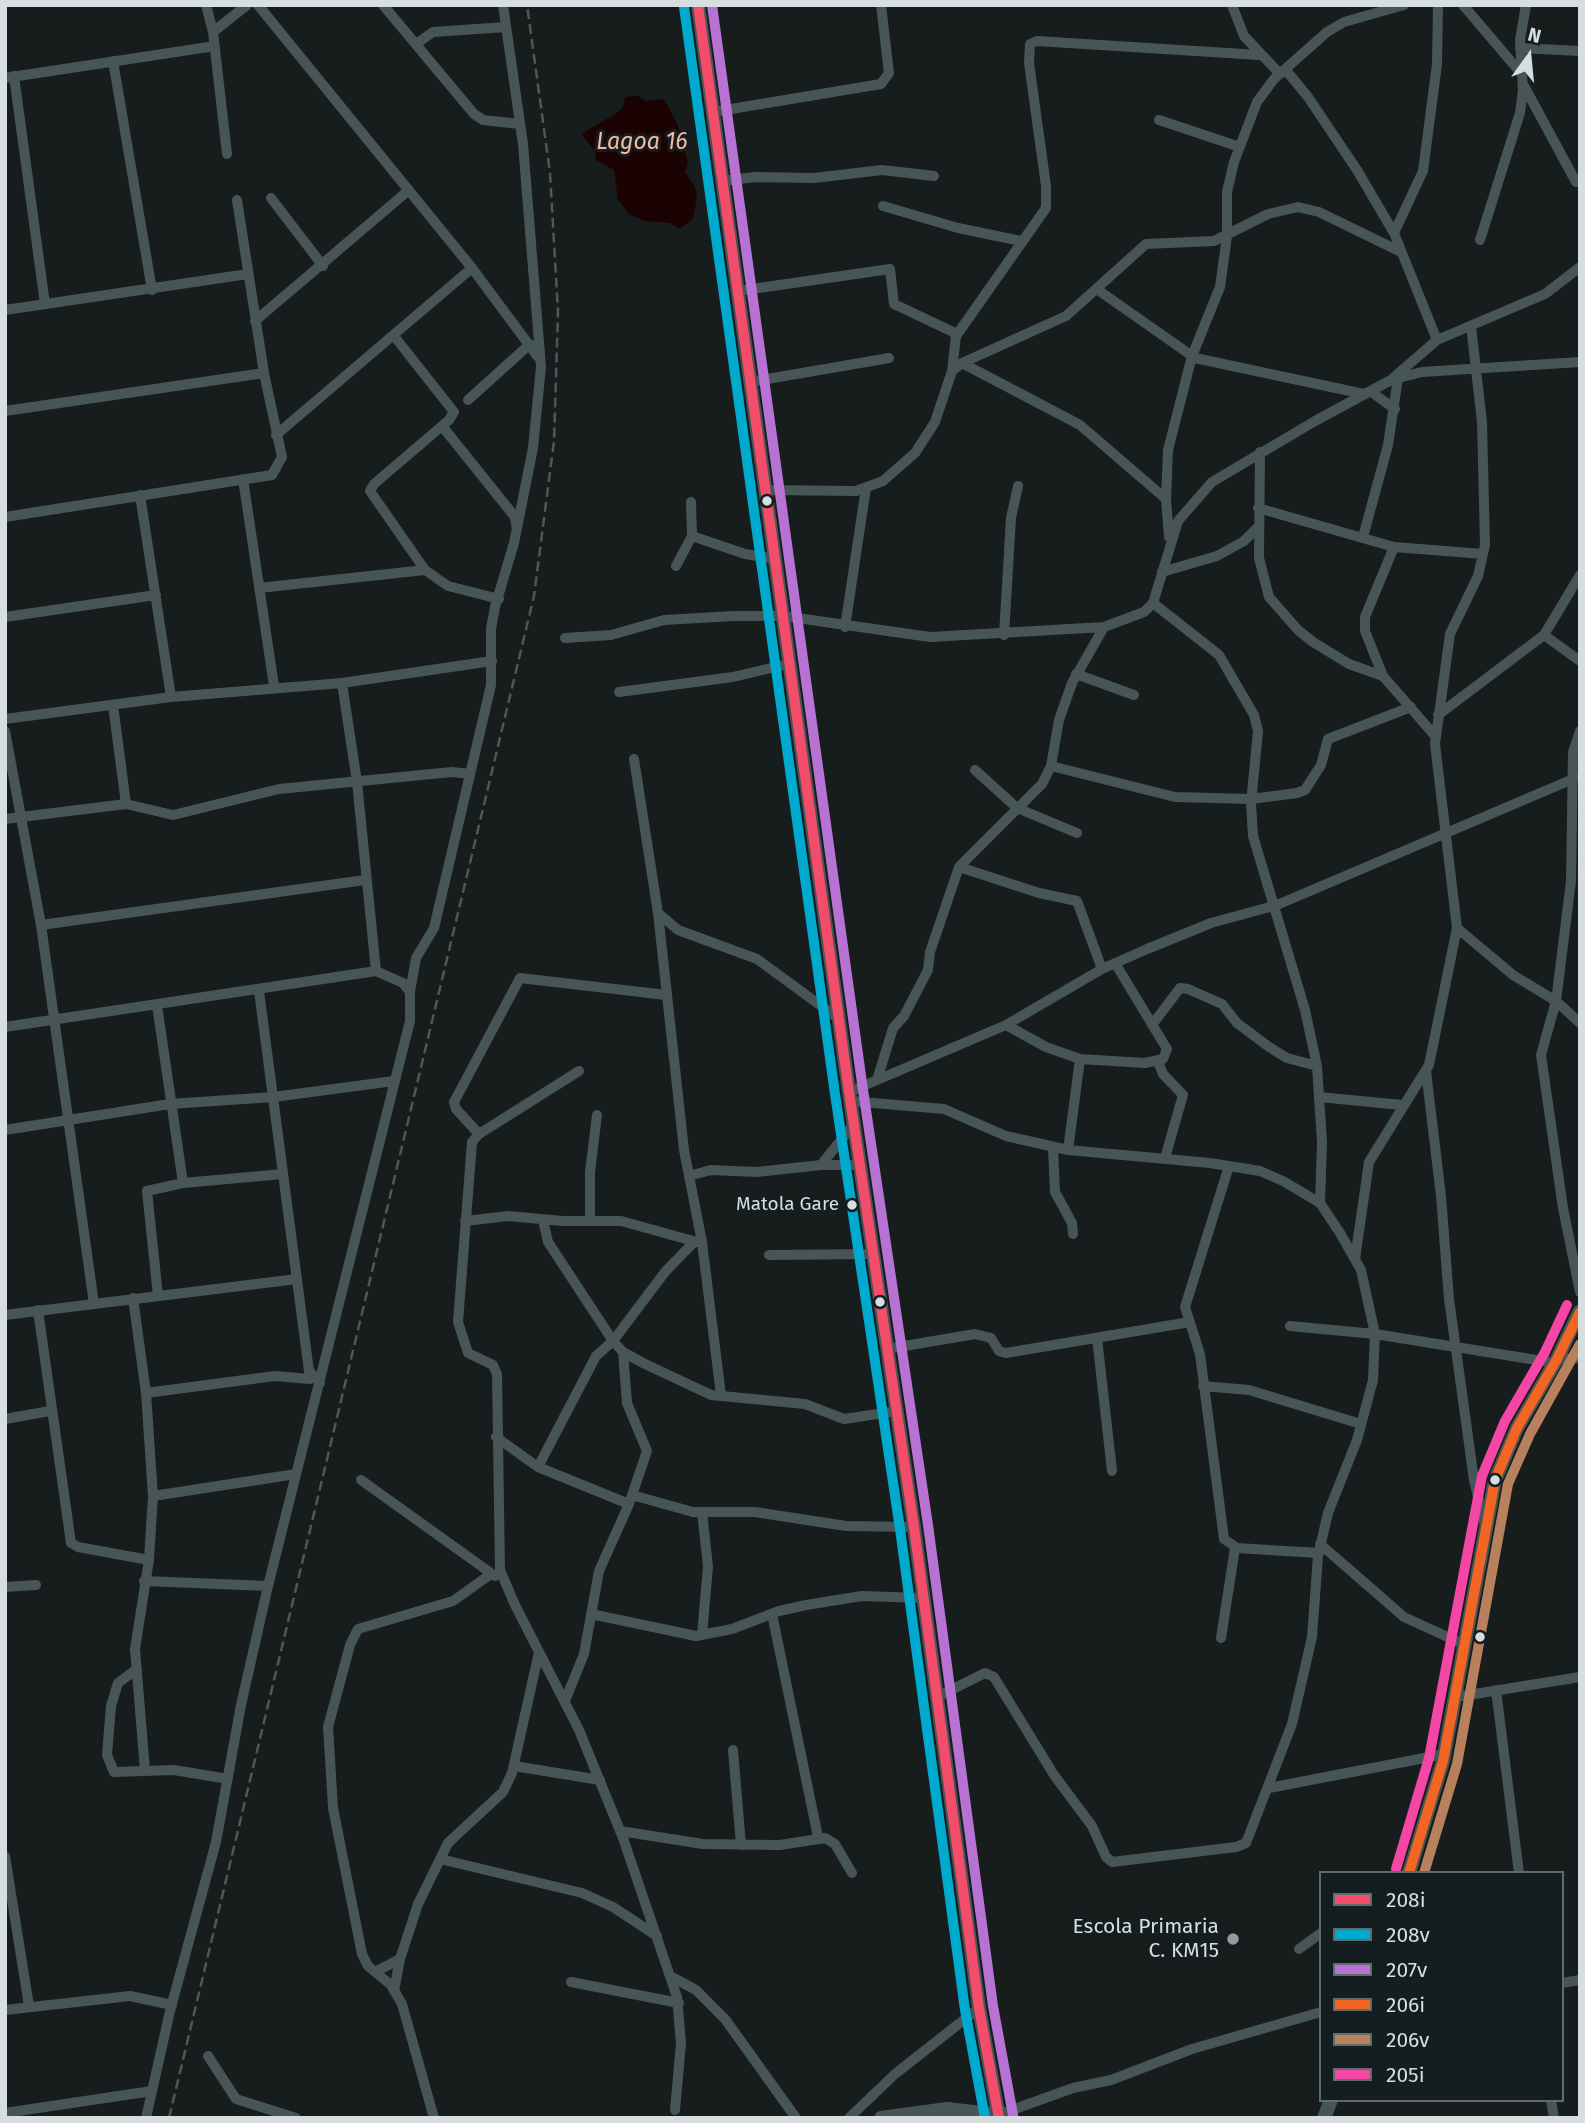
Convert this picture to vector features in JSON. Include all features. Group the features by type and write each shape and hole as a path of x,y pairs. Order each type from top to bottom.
{"street":[{"path":"206,5 214,32 227,155"},
{"path":"214,32 247,5"},
{"path":"258,5 472,268 540,360"},
{"path":"383,5 474,114 482,120 520,124"},
{"path":"313,1377 361,1224 410,1021 410,992 416,958 434,928 491,685 491,629 516,525 539,409 540,360 520,124 503,5"},
{"path":"698,5 849,1096 914,1527 979,2008 998,2116"},
{"path":"713,111 881,85 888,73 881,5"},
{"path":"1232,5 1244,36 1259,55 1282,71 1343,149 1394,233 1437,340"},
{"path":"1170,544 1166,499 1168,450 1192,356 1220,287 1227,236 1227,192 1257,102 1282,71 1327,32 1345,22 1404,5"},
{"path":"1394,233 1423,170 1436,76 1438,5"},
{"path":"1463,5 1521,77 1576,182"},
{"path":"1480,240 1520,113 1520,48 1526,5"},
{"path":"416,44 433,32 506,27"},
{"path":"765,490 856,491 866,488 883,481 915,453 934,422 952,371 956,336 1021,241 1044,213 1047,202 1029,63 1030,44 1037,41 1259,55"},
{"path":"45,304 9,77 215,46"},
{"path":"1520,48 1580,51"},
{"path":"113,61 152,290"},
{"path":"1159,120 1240,147"},
{"path":"723,181 755,177 814,178 882,170 934,176"},
{"path":"255,321 323,266 409,190"},
{"path":"271,198 323,266"},
{"path":"5,517 272,475 282,457 264,373 237,200"},
{"path":"883,206 958,228 1021,241"},
{"path":"952,371 962,363 1066,316 1146,244 1204,243 1227,236 1268,214 1298,206 1320,212 1401,252"},
{"path":"1363,537 1395,409 1395,379 1437,340 1545,294 1580,267"},
{"path":"276,435 472,268"},
{"path":"738,291 890,269 894,304 953,332 956,336"},
{"path":"5,310 248,274"},
{"path":"1098,290 1192,356 1367,393 1395,409"},
{"path":"1355,1259 1371,1155 1426,1071 1435,1045 1457,928 1444,831 1436,737 1450,634 1478,576 1483,554 1482,422 1471,326"},
{"path":"394,336 454,412 442,426 374,484 370,491 425,570 448,586 499,599"},
{"path":"468,400 530,344"},
{"path":"750,382 889,358"},
{"path":"565,638 611,635 664,620 783,617 930,638 1104,626 1144,612 1153,603 1178,521 1212,482 1260,452 1395,379 1422,372 1580,362"},
{"path":"962,363 1080,425 1166,499"},
{"path":"5,411 264,373"},
{"path":"442,426 514,517 516,525"},
{"path":"1260,452 1259,558 1269,597 1298,630 1314,642 1349,664 1382,676"},
{"path":"243,479 274,686"},
{"path":"1004,635 1011,517 1018,486"},
{"path":"845,627 866,488"},
{"path":"140,495 171,697"},
{"path":"676,566 692,536 691,502"},
{"path":"1258,508 1394,547 1483,554"},
{"path":"1162,572 1217,556 1244,541 1258,527"},
{"path":"692,536 745,554 775,559"},
{"path":"1394,547 1364,623 1382,676 1436,737"},
{"path":"259,588 425,570"},
{"path":"1438,715 1544,635 1580,575"},
{"path":"5,617 156,594"},
{"path":"1153,603 1219,655 1254,715 1258,731 1251,799 1254,836 1277,905 1317,1066 1320,1203"},
{"path":"877,1080 893,1028 904,1016 928,970 930,952 958,867 1042,784 1051,766 1059,720 1076,674 1104,626"},
{"path":"1544,635 1580,661"},
{"path":"5,719 171,697 274,686 342,683 492,661"},
{"path":"619,692 733,677 788,664"},
{"path":"1076,674 1133,695"},
{"path":"342,683 357,782 376,971"},
{"path":"113,705 126,804"},
{"path":"1051,766 1175,797 1251,799 1305,790 1321,765 1328,739 1411,707"},
{"path":"5,731 41,925 94,1304"},
{"path":"1580,731 1573,752 1577,777 1571,881 1556,1001 1541,1055 1580,1292"},
{"path":"634,759 658,913 689,1176 721,1395"},
{"path":"975,770 1017,808 1077,833"},
{"path":"5,819 126,804 173,815 279,789 452,772 470,774"},
{"path":"849,1096 877,1080 1006,1025 1115,962 1211,923 1277,905 1444,831 1577,777"},
{"path":"958,867 1039,893 1077,901 1102,969"},
{"path":"41,925 365,880"},
{"path":"658,913 678,930 757,959 839,1018"},
{"path":"1457,928 1513,975 1556,1001 1580,1023"},
{"path":"1006,1025 1046,1046 1080,1059 1158,1062 1163,1059 1167,1049 1115,962"},
{"path":"5,1027 259,991 376,971 403,983 410,992"},
{"path":"479,1134 456,1109 454,1102 520,978 666,995"},
{"path":"1152,1025 1180,988 1188,989 1222,1004 1237,1023 1287,1058 1317,1066"},
{"path":"146,2118 172,2005 194,1930 268,1586 311,1411 313,1377 297,1279 259,991"},
{"path":"157,1004 183,1183"},
{"path":"1068,1150 1080,1059"},
{"path":"1158,1062 1163,1074 1183,1094 1166,1158"},
{"path":"579,1071 479,1134 470,1152 458,1322 468,1353 495,1368 500,1570 565,1701 600,1780 620,1830 678,2003 681,2043 675,2110"},
{"path":"1426,1071 1441,1196 1449,1299 1474,1480 1486,1530"},
{"path":"5,1130 170,1104 273,1097 394,1081"},
{"path":"849,1096 944,1109 1006,1136 1068,1150 1166,1158 1260,1171 1320,1203 1362,1270 1375,1334 1373,1380 1361,1424 1328,1513 1319,1548 1312,1637 1292,1724 1269,1788 1245,1843 1236,1847 1112,1862 1106,1857 1092,1826 1054,1775 994,1676 985,1673 937,1697"},
{"path":"1319,1097 1402,1105"},
{"path":"590,1220 590,1172 597,1115"},
{"path":"821,1165 854,1124"},
{"path":"1054,1147 1055,1192 1072,1223 1073,1234"},
{"path":"689,1176 711,1170 757,1172 821,1165 860,1165"},
{"path":"1229,1166 1185,1307 1200,1354 1224,1539 1235,1548 1319,1548 1404,1617 1465,1645"},
{"path":"158,1296 145,1194 152,1189 183,1183 283,1174"},
{"path":"465,1221 508,1216 543,1220 621,1221 698,1242"},
{"path":"543,1220 548,1242 623,1352 695,1390 805,1404 844,1419 897,1410"},
{"path":"538,1467 596,1356 614,1340 665,1272 698,1242"},
{"path":"769,1255 874,1254"},
{"path":"5,1315 297,1279"},
{"path":"133,1298 146,1394 153,1496 149,1560 135,1649 145,1770"},
{"path":"37,1310 71,1543 78,1547 149,1560"},
{"path":"1410,1871 1445,1754 1495,1480 1503,1456 1556,1361 1580,1311"},
{"path":"887,1349 975,1334 991,1338 999,1351 1006,1353 1191,1322"},
{"path":"1290,1326 1375,1334 1457,1349 1556,1361 1580,1358"},
{"path":"1097,1338 1112,1471"},
{"path":"565,1701 584,1654 599,1571 631,1499 647,1451 627,1403 623,1352"},
{"path":"146,1394 275,1376 313,1377"},
{"path":"1203,1386 1249,1390 1361,1424"},
{"path":"5,1419 50,1411"},
{"path":"496,1437 538,1467 631,1499 702,1513 755,1512 846,1526 914,1527"},
{"path":"153,1496 296,1474"},
{"path":"361,1480 506,1583"},
{"path":"702,1513 708,1566 702,1635"},
{"path":"1221,1638 1235,1548"},
{"path":"433,2118 402,2004 362,1954 333,1808 328,1739 350,1645 358,1629 453,1601 491,1573"},
{"path":"144,1581 268,1586"},
{"path":"5,1587 36,1585"},
{"path":"591,1614 676,1633 702,1635 772,1614 862,1596 923,1598"},
{"path":"772,1614 818,1837"},
{"path":"394,1992 400,1959 418,1904 440,1859 456,1833 503,1792 514,1766 539,1651"},
{"path":"137,1669 118,1684 114,1692 107,1755 114,1772 145,1770 204,1773 228,1779"},
{"path":"1456,1697 1580,1676"},
{"path":"1496,1689 1519,1871"},
{"path":"733,1750 741,1845"},
{"path":"1269,1788 1445,1754"},
{"path":"514,1766 600,1780"},
{"path":"620,1830 703,1844 793,1844 818,1837 835,1844 852,1873"},
{"path":"5,1856 9,1895 29,2006"},
{"path":"440,1859 582,1893 613,1907 657,1937"},
{"path":"1299,1949 1319,1934"},
{"path":"374,1972 400,1959"},
{"path":"670,1976 696,1990 726,2019 796,2118"},
{"path":"571,1982 678,2003"},
{"path":"5,2010 130,1996 172,2005"},
{"path":"849,2118 895,2074 979,2008"},
{"path":"881,2118 947,2109 998,2116 1073,2088 1111,2080 1192,2049 1319,2013"},
{"path":"208,2056 236,2099 296,2118"},
{"path":"5,2113 152,2091"}],"water":[{"name":"Lagoa 16","path":"638,96 646,101 664,99 678,125 688,163 685,172 695,187 697,197 693,219 679,229 670,223 645,221 629,214 618,200 614,170 596,160 595,151 581,134 615,114 623,107 625,97"}],"railway":[{"path":"169,2118 534,596 554,441 558,312 550,173 527,5"}],"transit line":[{"name":"208i","path":"698,5 849,1092 914,1527 979,2008 999,2118"},
{"name":"207v","path":"712,5 863,1090 928,1525 993,2006 1013,2115"},
{"name":"208v","path":"684,7 835,1094 900,1529 965,2010 985,2118"},
{"name":"205i","path":"1396,1869 1429,1758 1482,1476 1505,1421 1545,1352 1567,1305"},
{"name":"206i","path":"1410,1871 1443,1761 1495,1480 1517,1428 1557,1359 1580,1312"},
{"name":"206v","path":"1425,1871 1457,1764 1508,1484 1530,1434 1580,1344"}],"place":[{"name":"Matola Gare","path":"852,1205"},
{"name":"Escola Primaria C. KM15","path":"1233,1939"}]}
